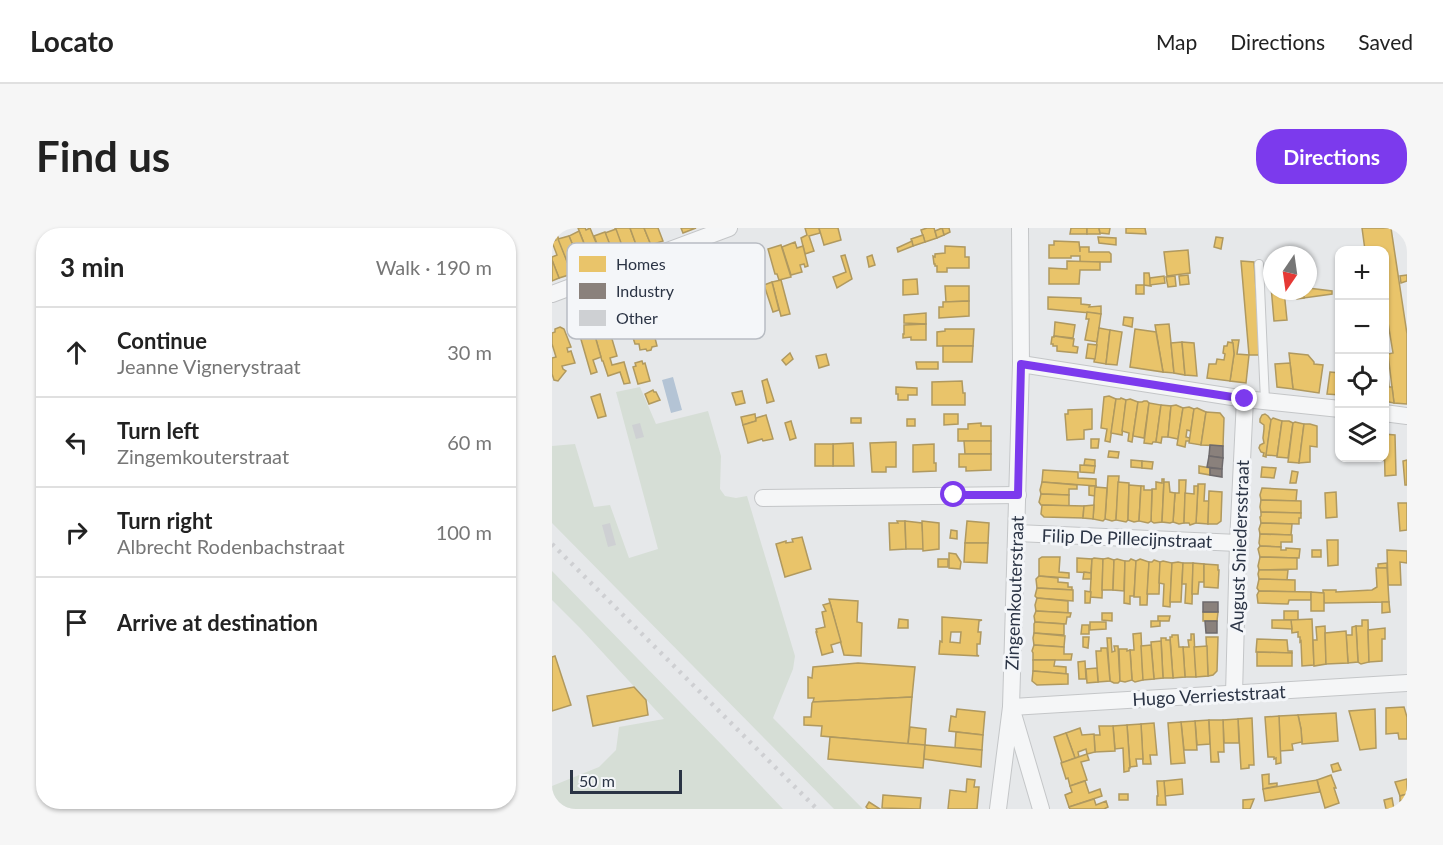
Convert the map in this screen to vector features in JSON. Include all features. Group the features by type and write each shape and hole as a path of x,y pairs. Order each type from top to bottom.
{"street":[{"path":"689,243 729,228"},
{"name":"Zingemkouterstraat","path":"998,809 1011,706 1021,364 1020,228"},
{"path":"552,294 567,288"},
{"path":"1021,364 1245,399 1335,408"},
{"name":"August Sniedersstraat","path":"1234,694 1245,399"},
{"path":"1389,414 1407,416"},
{"path":"763,498 1018,495"},
{"name":"Filip De Pillecijnstraat","path":"1017,533 1238,543"},
{"name":"Hugo Verrieststraat","path":"1011,706 1407,683"},
{"name":"Zingemkouterstraat","path":"1011,706 1041,809"}],"lane":[{"path":"1259,264 1265,401"}],"shaded area":[{"path":"640,387 656,424 708,411 721,456 720,489 725,496 736,498 747,496 795,656 793,669 773,718 863,809 834,809 552,523 552,446 575,444 594,507 610,505 629,558 658,549 616,392"},
{"path":"552,571 783,809 552,809 552,786 599,767 616,750 619,727 664,719 552,600"}],"water":[{"path":"673,377 682,410 671,413 662,380"}],"building: Homes":[{"path":"578,228 586,230 590,228 596,243 584,243"},
{"path":"615,228 630,228 635,243 621,243"},
{"path":"630,228 644,228 650,243 635,243"},
{"path":"644,228 658,228 663,241 650,243"},
{"path":"681,228 696,228 683,233"},
{"path":"805,228 819,228 820,233 809,236 814,251 805,254 801,238 807,235"},
{"path":"819,228 838,228 841,240 824,245"},
{"path":"934,228 937,238 925,242 921,230"},
{"path":"942,228 949,228 950,232 944,235"},
{"path":"942,228 944,235 937,238 935,231"},
{"path":"1071,228 1087,228 1087,234 1070,234"},
{"path":"1087,228 1099,228 1100,234 1087,234"},
{"path":"1099,228 1110,228 1109,234 1100,233"},
{"path":"1126,228 1145,228 1146,234 1126,233"},
{"path":"1362,228 1391,228 1407,334 1407,404 1394,403 1389,362 1389,354 1393,353 1389,329 1389,246 1364,246"},
{"path":"616,229 621,243 609,243 605,233"},
{"path":"579,231 584,243 572,243 569,236"},
{"path":"556,232 567,261 567,276 559,278 552,260 552,257 557,255 552,242 556,240 553,233"},
{"path":"605,232 609,243 597,243 594,236"},
{"path":"923,235 925,242 913,246 911,239"},
{"path":"569,236 572,243 567,243 567,262 558,239"},
{"path":"1098,237 1116,238 1116,245 1099,243"},
{"path":"1216,237 1223,238 1221,249 1214,247"},
{"path":"912,241 913,246 898,252 897,248"},
{"path":"1054,241 1079,242 1080,252 1080,247 1089,247 1089,252 1109,252 1111,262 1080,262 1080,256 1049,258 1049,245 1054,245"},
{"path":"795,242 797,248 803,246 808,266 800,265 802,272 791,275 782,247"},
{"path":"781,245 791,277 779,280 768,249"},
{"path":"945,246 965,247 965,257 969,257 969,268 947,268 947,272 937,272 933,256 945,253"},
{"path":"1188,250 1190,273 1167,276 1164,252"},
{"path":"845,255 852,279 837,288 833,277 846,272 841,256"},
{"path":"872,255 875,265 869,267 867,257"},
{"path":"552,260 559,278 552,281"},
{"path":"1067,261 1100,262 1100,270 1080,270 1079,284 1049,284 1049,268 1067,269"},
{"path":"1241,261 1254,262 1261,355 1249,355"},
{"path":"1144,273 1149,273 1151,286 1144,285"},
{"path":"1188,275 1189,284 1180,285 1179,276"},
{"path":"1407,275 1407,281 1401,283 1400,276"},
{"path":"1164,276 1165,283 1150,285 1150,278"},
{"path":"1175,276 1176,286 1168,287 1166,277"},
{"path":"917,279 918,294 903,295 903,280"},
{"path":"781,280 790,314 781,316 772,282"},
{"path":"772,282 779,310 773,312 765,285"},
{"path":"1136,285 1144,285 1144,294 1136,294"},
{"path":"945,286 969,286 969,301 946,302"},
{"path":"1317,289 1332,291 1332,294 1317,296"},
{"path":"1048,297 1081,298 1081,304 1090,305 1089,307 1101,306 1101,314 1048,309"},
{"path":"1272,300 1285,300 1287,320 1274,321"},
{"path":"969,301 969,316 939,318 939,307 943,307 943,302"},
{"path":"1087,312 1101,314 1097,342 1085,340 1089,319 1086,319"},
{"path":"926,313 926,324 904,323 904,315"},
{"path":"1124,317 1133,318 1132,327 1123,325"},
{"path":"1055,322 1075,325 1073,338 1054,336"},
{"path":"926,324 926,340 903,338 904,325"},
{"path":"1169,324 1174,373 1163,372 1155,325"},
{"path":"560,327 564,329 571,347 567,348 568,352 571,351 575,363 562,366 566,371 558,381 554,380 552,374 552,358 556,357 552,344 552,333"},
{"path":"1099,328 1110,330 1106,364 1094,362"},
{"path":"945,329 974,329 973,346 937,346 937,332 945,331"},
{"path":"1135,329 1156,332 1163,372 1130,367"},
{"path":"1110,330 1122,332 1117,365 1106,364"},
{"path":"1054,336 1074,339 1073,346 1078,347 1077,353 1057,351 1057,346 1051,344"},
{"path":"581,339 596,339 601,357 593,360 597,372 591,374"},
{"path":"596,339 612,339 617,356 610,358 612,365 624,362 630,383 624,384 620,372 608,376"},
{"path":"633,339 655,339 657,346 647,351 646,349 640,350 639,344 635,344"},
{"path":"1232,340 1239,340 1237,354 1249,355 1246,383 1230,381 1234,354"},
{"path":"1182,342 1185,375 1174,373 1171,343"},
{"path":"1182,342 1194,343 1197,376 1185,375"},
{"path":"1228,342 1233,343 1234,354 1230,381 1207,378 1209,364 1216,364 1217,359 1224,360 1224,346 1227,346"},
{"path":"1088,344 1097,345 1095,359 1086,358"},
{"path":"943,346 973,346 972,362 943,362"},
{"path":"790,353 793,359 786,365 782,360"},
{"path":"1289,353 1308,355 1314,364 1323,365 1319,393 1293,389"},
{"path":"826,354 829,365 819,368 816,356"},
{"path":"642,361 643,364 645,363 650,381 638,384 633,367 636,366 635,363"},
{"path":"916,362 938,362 938,369 917,369"},
{"path":"1290,363 1293,389 1277,387 1275,364"},
{"path":"1330,372 1335,372 1335,395 1327,394"},
{"path":"767,379 774,401 767,403 762,381"},
{"path":"962,381 965,405 932,405 932,382"},
{"path":"896,387 917,388 917,395 908,395 908,400 898,400"},
{"path":"1389,387 1392,387 1394,403 1389,402"},
{"path":"653,390 660,400 649,404 645,394"},
{"path":"742,391 745,403 736,405 732,393"},
{"path":"600,394 606,416 598,418 591,397"},
{"path":"1109,396 1116,399 1110,442 1105,441 1107,429 1101,428 1104,397"},
{"path":"1116,399 1126,400 1122,435 1111,433"},
{"path":"1126,400 1138,402 1132,442 1128,441 1129,433 1122,431"},
{"path":"1138,402 1149,403 1144,438 1133,436"},
{"path":"1149,403 1161,405 1156,442 1152,444 1144,443"},
{"path":"1161,405 1171,406 1168,437 1162,437 1161,443 1156,442"},
{"path":"1176,405 1183,408 1178,439 1168,437 1171,406"},
{"path":"1183,408 1194,409 1191,431 1187,430 1186,437 1190,438 1190,441 1186,441 1185,447 1177,445"},
{"path":"1092,409 1092,429 1084,430 1084,439 1067,440 1065,414 1068,414 1068,410"},
{"path":"1194,409 1206,412 1201,445 1189,443"},
{"path":"1206,412 1220,413 1224,418 1223,446 1201,445"},
{"path":"755,414 756,421 743,425 741,417"},
{"path":"944,414 958,414 958,424 944,425"},
{"path":"1265,414 1271,420 1266,457 1259,448 1264,443 1264,425 1260,419"},
{"path":"766,415 773,439 748,443 743,425"},
{"path":"851,418 861,418 861,423 851,423"},
{"path":"1273,418 1282,421 1277,456 1266,455"},
{"path":"907,419 915,419 915,426 907,426"},
{"path":"791,421 796,438 790,440 785,423"},
{"path":"1282,421 1293,423 1288,458 1277,457"},
{"path":"1295,422 1304,424 1299,463 1288,462"},
{"path":"981,423 981,426 991,426 991,441 958,441 958,429 968,429 968,424"},
{"path":"1304,424 1317,426 1317,447 1310,446 1310,462 1299,463"},
{"path":"1389,434 1395,435 1396,475 1385,476 1385,462 1389,462"},
{"path":"1091,439 1099,439 1098,448 1091,448"},
{"path":"964,441 991,441 991,454 965,454"},
{"path":"896,442 896,467 886,467 886,472 872,472 870,443"},
{"path":"853,443 854,466 833,466 833,444"},
{"path":"815,444 833,444 833,466 815,466"},
{"path":"934,444 936,471 913,472 913,445"},
{"path":"1109,451 1119,452 1118,458 1108,457"},
{"path":"959,454 991,454 991,470 966,471 966,467 959,467"},
{"path":"1085,459 1095,460 1095,466 1084,465"},
{"path":"1131,460 1142,461 1142,468 1131,467"},
{"path":"1407,460 1407,485 1405,485 1403,461"},
{"path":"1142,461 1153,462 1152,469 1142,468"},
{"path":"1080,465 1095,466 1094,473 1080,472"},
{"path":"1199,466 1210,468 1210,475 1199,473"},
{"path":"1262,467 1276,468 1274,478 1261,477"},
{"path":"1043,470 1078,472 1078,478 1096,479 1096,486 1042,482"},
{"path":"1292,471 1298,472 1296,483 1290,483"},
{"path":"1108,476 1119,476 1116,520 1112,521 1105,519"},
{"path":"1164,479 1162,522 1154,523 1151,521 1152,489 1156,489 1156,482 1162,483"},
{"path":"1179,480 1186,480 1184,523 1179,524 1173,522 1175,493 1179,493"},
{"path":"1042,482 1077,485 1077,489 1069,489 1069,495 1041,494"},
{"path":"1118,482 1129,483 1128,520 1126,522 1116,520"},
{"path":"1164,482 1169,482 1170,492 1175,493 1173,522 1170,523 1162,522"},
{"path":"1198,484 1205,484 1204,501 1209,501 1208,524 1196,523"},
{"path":"1129,485 1141,486 1139,521 1128,520"},
{"path":"1089,486 1096,486 1095,496 1089,495"},
{"path":"1141,486 1144,486 1144,490 1152,490 1151,521 1148,523 1139,521"},
{"path":"1194,486 1198,486 1196,523 1190,525 1184,523 1185,493 1194,494"},
{"path":"1095,487 1107,488 1103,521 1093,519"},
{"path":"1262,488 1297,490 1296,501 1261,500"},
{"path":"1209,491 1222,492 1221,521 1217,524 1208,524"},
{"path":"1336,492 1337,517 1326,518 1325,493"},
{"path":"1041,494 1069,495 1069,506 1041,505 1039,502"},
{"path":"1261,500 1301,501 1301,513 1261,512"},
{"path":"1398,503 1407,503 1407,530 1400,531"},
{"path":"1042,505 1084,506 1083,518 1044,517 1041,514"},
{"path":"1094,505 1093,519 1083,518 1084,506"},
{"path":"1261,512 1301,513 1301,518 1299,518 1299,524 1261,523"},
{"path":"897,521 905,521 906,549 890,550 889,523 898,523"},
{"path":"905,521 922,523 924,549 906,549"},
{"path":"922,521 939,523 939,549 923,551"},
{"path":"967,521 989,523 988,543 965,543"},
{"path":"1261,523 1292,524 1291,535 1260,534"},
{"path":"951,530 957,531 957,539 950,538"},
{"path":"1260,534 1292,535 1292,542 1281,542 1281,547 1260,546"},
{"path":"802,537 811,569 785,577 776,544 786,541 786,543 793,542 792,539"},
{"path":"1327,540 1338,540 1338,565 1328,566"},
{"path":"965,543 988,543 987,563 964,562"},
{"path":"1260,546 1281,547 1281,550 1300,549 1299,558 1260,557 1258,549"},
{"path":"1312,550 1321,550 1321,557 1312,557"},
{"path":"1387,550 1407,551 1407,563 1400,562 1401,585 1388,585"},
{"path":"949,553 956,554 961,562 960,569 949,568"},
{"path":"1060,557 1059,572 1069,573 1069,578 1039,576 1039,559"},
{"path":"1260,557 1297,558 1297,569 1259,570"},
{"path":"1077,558 1092,559 1091,573 1077,572"},
{"path":"938,559 948,559 948,567 938,567"},
{"path":"1092,559 1103,559 1102,598 1090,597"},
{"path":"1103,559 1114,560 1113,590 1102,590"},
{"path":"1131,559 1136,561 1134,596 1130,596 1130,604 1124,603 1125,561"},
{"path":"1140,559 1149,562 1147,605 1140,605 1140,597 1134,597 1136,561"},
{"path":"1114,560 1125,561 1124,591 1113,590"},
{"path":"1154,560 1160,562 1159,594 1147,594 1149,562"},
{"path":"1160,562 1172,563 1170,607 1163,606 1164,584 1159,583"},
{"path":"1172,563 1183,563 1181,602 1170,602"},
{"path":"1183,563 1193,563 1192,604 1185,603 1186,584 1182,584"},
{"path":"1193,563 1204,564 1204,582 1199,582 1198,594 1192,594"},
{"path":"1387,563 1387,568 1378,568 1378,564"},
{"path":"1204,564 1218,565 1218,588 1204,587"},
{"path":"1376,568 1387,568 1389,602 1324,603 1323,590 1336,590 1336,592 1372,590 1377,587"},
{"path":"1259,570 1288,570 1287,580 1259,579"},
{"path":"1084,572 1091,573 1091,579 1083,579"},
{"path":"1039,576 1058,578 1058,582 1068,583 1068,587 1072,587 1072,590 1037,588 1036,579"},
{"path":"1259,579 1295,580 1295,592 1259,591 1257,588"},
{"path":"1037,588 1073,590 1073,601 1037,598 1035,596"},
{"path":"1085,591 1091,592 1090,603 1085,603"},
{"path":"1259,591 1311,592 1311,600 1289,600 1288,604 1258,603"},
{"path":"1311,592 1324,593 1324,611 1311,611"},
{"path":"1037,598 1068,601 1068,613 1036,611"},
{"path":"829,599 858,601 857,622 862,623 861,656 844,655"},
{"path":"1382,602 1389,602 1390,612 1382,613"},
{"path":"830,603 841,642 831,645 833,652 822,655 816,629 825,627 822,612 826,611 823,605"},
{"path":"1036,611 1071,613 1070,617 1067,617 1066,624 1035,622"},
{"path":"1284,611 1298,611 1298,620 1284,620"},
{"path":"1203,612 1218,612 1217,621 1203,621"},
{"path":"1102,613 1112,613 1112,621 1102,620"},
{"path":"1158,616 1170,616 1169,621 1158,621"},
{"path":"942,617 982,620 979,621 978,632 981,632 980,644 977,644 977,655 979,656 939,654 940,641 942,642","holes":["951,632 961,632 960,643 950,642"]},
{"path":"899,619 908,620 908,628 898,628"},
{"path":"1312,619 1314,665 1302,666 1301,641 1298,632 1292,633 1291,620"},
{"path":"1272,620 1291,620 1292,629 1272,628"},
{"path":"1362,620 1368,620 1369,662 1361,664 1358,662 1356,626 1362,626"},
{"path":"1151,621 1160,621 1160,626 1151,627"},
{"path":"1035,622 1064,624 1064,635 1034,633"},
{"path":"1090,622 1106,622 1106,629 1090,630"},
{"path":"1082,625 1089,625 1089,634 1081,634"},
{"path":"1325,626 1326,664 1314,666 1313,640 1317,640 1316,627"},
{"path":"1356,626 1358,662 1348,663 1346,635 1352,635 1352,627"},
{"path":"1385,628 1385,639 1382,639 1382,661 1369,662 1368,630"},
{"path":"1346,631 1348,663 1326,664 1325,633"},
{"path":"1034,633 1065,636 1064,647 1034,645"},
{"path":"1141,633 1143,680 1135,682 1132,680 1130,650 1134,650 1133,634"},
{"path":"1191,634 1194,634 1196,677 1185,677 1183,647 1189,647 1188,640 1191,640"},
{"path":"1178,635 1179,647 1183,647 1185,677 1173,678 1170,637"},
{"path":"1083,637 1089,637 1088,648 1083,647"},
{"path":"1206,637 1218,637 1217,671 1208,676"},
{"path":"1107,638 1111,638 1112,652 1115,651 1114,646 1118,646 1120,681 1118,683 1110,681"},
{"path":"1161,638 1170,640 1173,678 1163,678"},
{"path":"1257,639 1287,640 1288,651 1292,653 1256,652"},
{"path":"1161,641 1163,678 1154,679 1151,642"},
{"path":"1034,645 1064,647 1064,654 1072,654 1071,660 1033,660"},
{"path":"1151,645 1154,679 1143,680 1141,646"},
{"path":"1207,646 1208,676 1196,677 1194,647"},
{"path":"1101,648 1107,648 1110,681 1098,682 1096,651 1101,651"},
{"path":"1119,649 1130,650 1132,680 1120,681"},
{"path":"1257,652 1292,653 1292,666 1257,666"},
{"path":"555,656 571,705 552,711 552,657"},
{"path":"1033,660 1055,660 1054,666 1066,667 1066,674 1033,671"},
{"path":"1085,661 1086,679 1079,679 1078,662"},
{"path":"858,663 915,667 912,697 813,702 814,698 808,698 808,677 812,678 813,667"},
{"path":"1097,668 1098,682 1087,683 1086,669"},
{"path":"1033,671 1068,674 1068,684 1037,685 1032,681"},
{"path":"634,687 646,700 648,715 593,726 587,696"},
{"path":"912,697 908,744 821,736 822,726 804,725 804,717 811,717 813,702"},
{"path":"1404,707 1407,717 1407,739 1399,739 1398,733 1386,734 1386,708"},
{"path":"957,709 985,712 983,735 949,731 951,716 956,717"},
{"path":"1375,709 1376,748 1360,750 1349,711"},
{"path":"1336,713 1338,741 1302,744 1298,715"},
{"path":"1298,715 1302,742 1292,744 1293,750 1280,751 1279,716"},
{"path":"1279,716 1281,763 1276,764 1276,758 1268,757 1265,717"},
{"path":"1252,718 1254,765 1241,769 1238,719"},
{"path":"1238,719 1239,743 1224,743 1223,720"},
{"path":"1209,720 1210,744 1197,745 1195,721"},
{"path":"1209,720 1223,720 1224,752 1218,752 1219,762 1211,762"},
{"path":"1195,721 1197,750 1184,750 1181,722"},
{"path":"1181,722 1185,763 1171,764 1168,723"},
{"path":"1154,723 1157,755 1150,755 1151,764 1143,764 1141,724"},
{"path":"1141,724 1143,759 1136,759 1137,766 1130,767 1127,725"},
{"path":"1127,725 1130,768 1129,771 1124,772 1123,748 1115,749 1113,726"},
{"path":"1099,726 1113,726 1115,751 1095,752 1094,735 1100,735"},
{"path":"910,727 926,729 925,745 908,744"},
{"path":"1080,728 1082,735 1094,734 1095,752 1087,754 1086,749 1078,752 1079,757 1075,758 1066,733"},
{"path":"956,732 983,735 982,750 955,748"},
{"path":"1066,733 1075,758 1062,763 1054,737"},
{"path":"830,737 925,745 923,768 828,759"},
{"path":"925,745 982,750 981,767 924,759"},
{"path":"1087,754 1089,760 1081,762 1087,780 1070,786 1061,763"},
{"path":"1338,763 1341,770 1333,772 1331,765"},
{"path":"1269,774 1269,784 1277,783 1277,786 1263,789 1262,775"},
{"path":"1331,775 1339,803 1325,808 1317,780"},
{"path":"967,779 975,780 974,787 979,787 977,809 948,809 950,790 966,792"},
{"path":"1182,779 1183,794 1165,796 1164,781"},
{"path":"1407,779 1407,794 1400,796 1395,782"},
{"path":"1317,780 1320,792 1265,801 1263,789"},
{"path":"1085,781 1089,793 1100,789 1102,796 1069,807 1065,795 1072,792 1070,786"},
{"path":"1157,781 1164,781 1166,805 1157,805"},
{"path":"1119,794 1128,794 1128,800 1119,800"},
{"path":"1407,794 1407,799 1400,801 1400,796"},
{"path":"883,795 921,798 920,809 882,808"},
{"path":"1392,798 1394,809 1386,809 1384,800"},
{"path":"1094,799 1096,805 1106,801 1108,807 1070,809 1069,807"},
{"path":"1254,799 1250,809 1243,809 1243,800"},
{"path":"869,802 880,809 868,809 866,807"}],"building: Industry":[{"path":"1210,445 1223,446 1223,458 1209,456"},
{"path":"1209,456 1223,458 1222,469 1207,467"},
{"path":"1210,468 1222,469 1222,477 1210,475"},
{"path":"1203,602 1218,602 1218,612 1203,612"},
{"path":"1205,621 1217,621 1217,633 1206,633"}],"building: Other":[{"path":"640,423 644,437 636,439 632,425"},
{"path":"610,523 616,545 608,547 602,525"}],"railway":[{"path":"552,544 817,809"}],"route":[{"path":"954,495 1018,495 1021,364 1245,399"}]}
